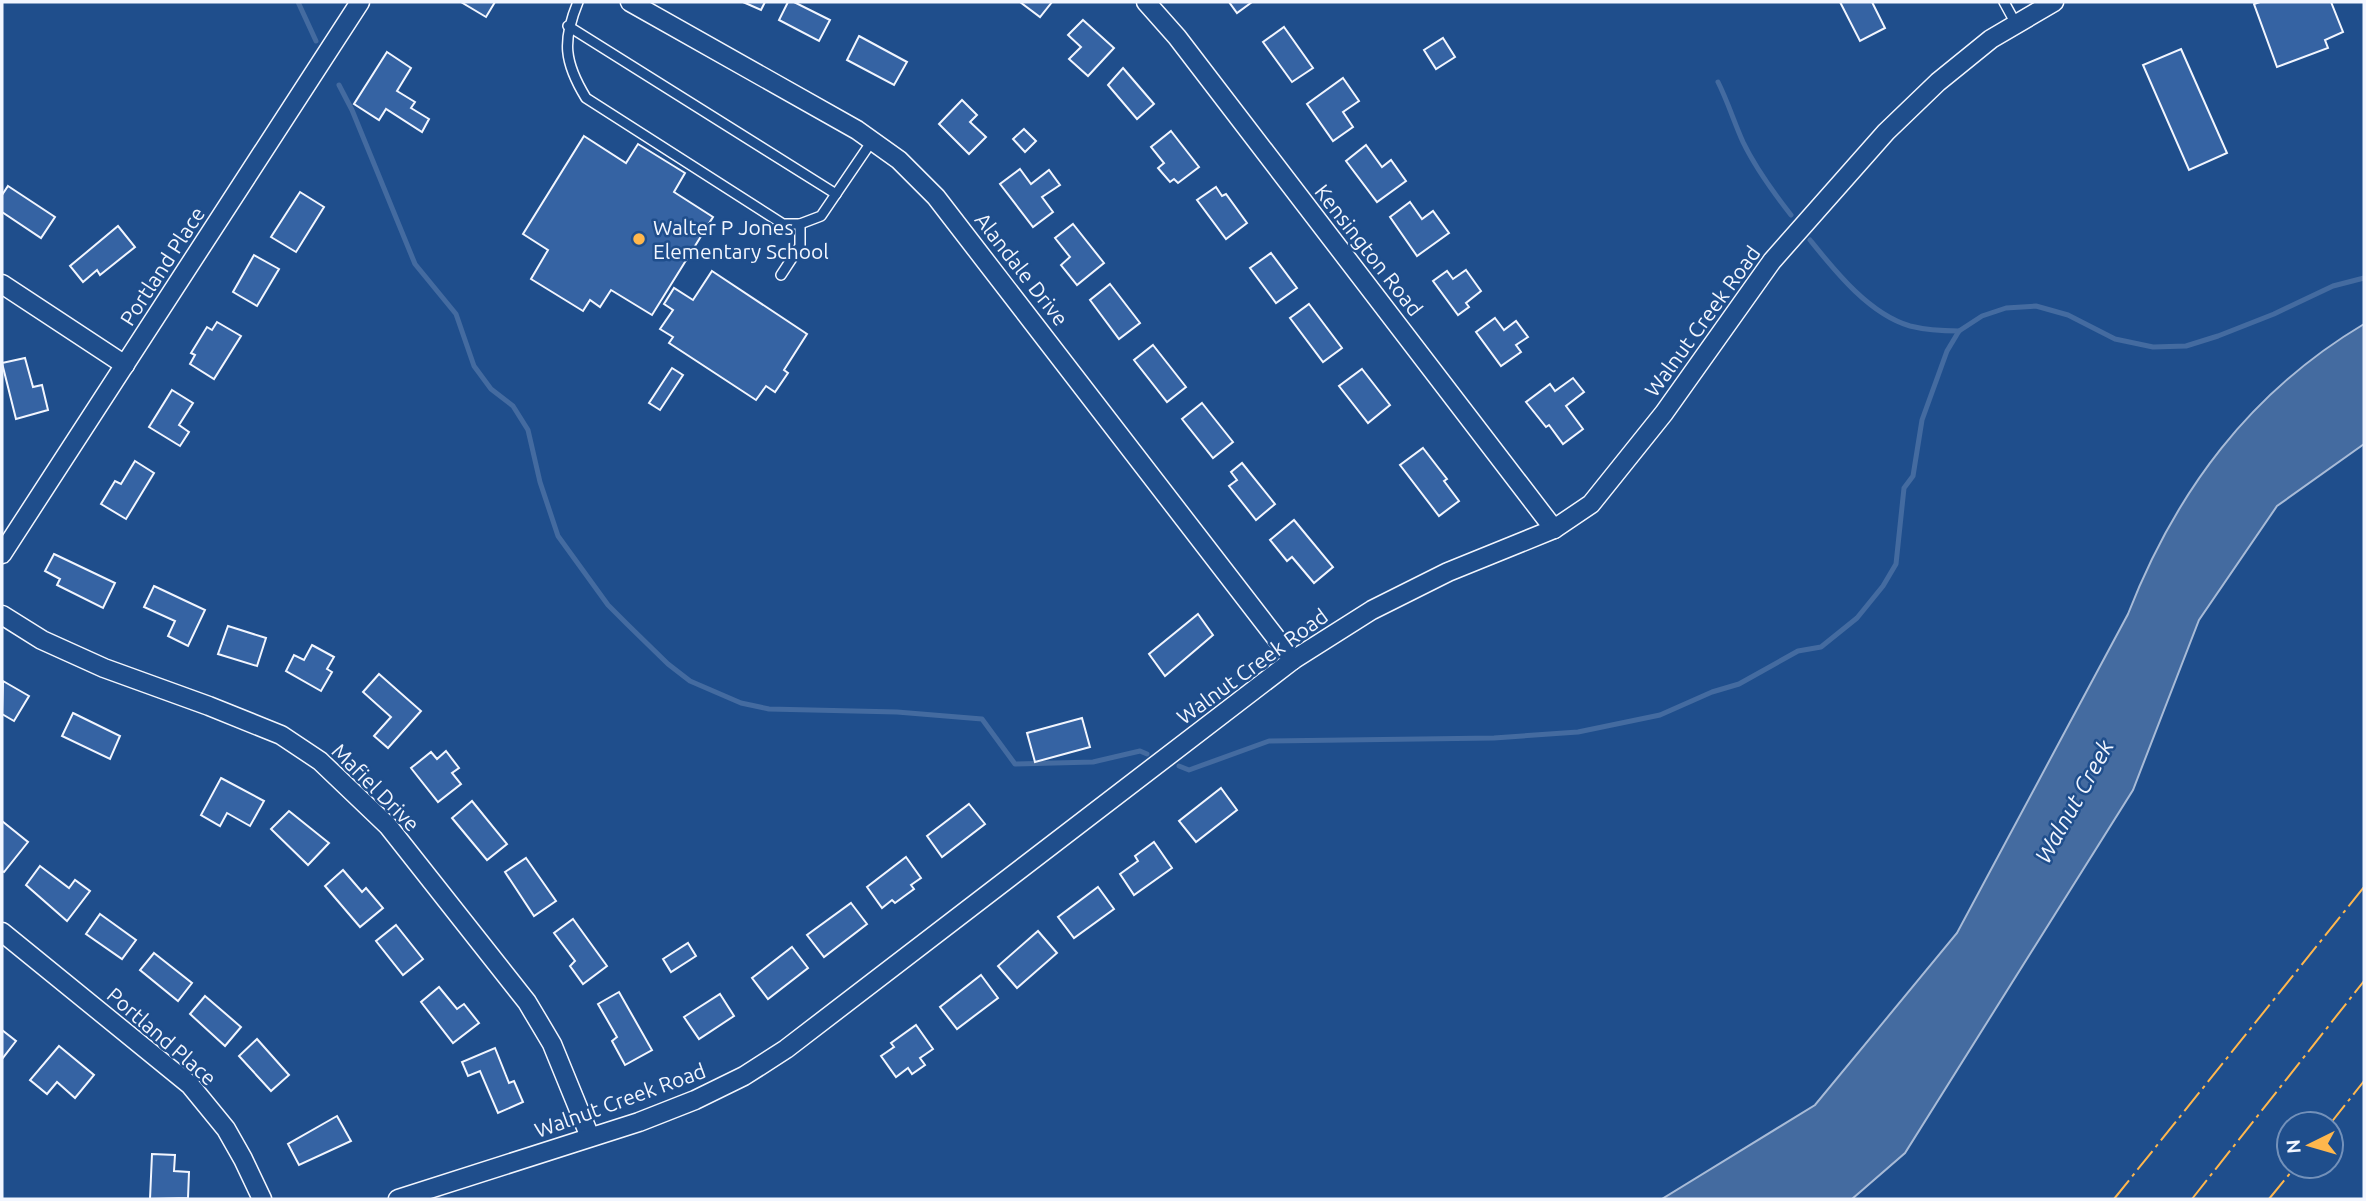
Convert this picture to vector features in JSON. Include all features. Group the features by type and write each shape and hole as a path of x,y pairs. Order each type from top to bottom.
{"street":[{"name":"Portland Place","path":"2,554 360,2"},
{"name":"Alandale Drive","path":"630,2 857,130 899,160 936,197 1293,660"},
{"name":"Kensington Road","path":"1146,2 1177,37 1555,529"},
{"name":"Walnut Creek Road","path":"398,1199 639,1122 695,1100 744,1076 786,1049 1293,660 1372,610 1448,572 1555,529 1591,504 1664,413 1772,261 1886,132 1938,82 1991,39 2053,2"},
{"path":"2,284 125,365"},
{"name":"Mafiel Drive","path":"2,615 42,640 104,668 281,735 320,761 388,826 527,1002 552,1044 590,1137"},
{"name":"Portland Place","path":"2,932 190,1085 226,1129 262,1199"}],"lane":[{"path":"578,2 568,26 567,56 574,78 586,98 783,223 800,224 821,216 872,141"},
{"path":"2004,2 2015,24"},
{"path":"568,26 836,194"},
{"path":"781,275 800,246 800,224"}],"water":[{"name":"Walnut Creek","path":"2364,324 2364,444 2277,506 2199,620 2133,790 1905,1153 1852,1199 1662,1199 1815,1105 1957,933 2128,614 2169,526 2194,486 2221,448 2252,413 2323,351"}],"building":[{"path":"461,2 495,2 486,17"},
{"path":"743,2 765,2 761,10"},
{"path":"788,2 794,2 830,20 819,41 779,20"},
{"path":"1020,2 1052,2 1040,17"},
{"path":"1229,2 1252,2 1237,13"},
{"path":"1840,2 1872,2 1885,28 1860,41"},
{"path":"2331,2 2343,32 2325,40 2328,48 2277,67 2254,4"},
{"path":"1083,20 1114,48 1088,76 1069,59 1081,47 1068,35"},
{"path":"1284,27 1313,68 1292,82 1263,42"},
{"path":"859,36 907,62 894,85 847,60"},
{"path":"1443,38 1455,57 1436,69 1424,50"},
{"path":"2181,49 2227,153 2189,170 2143,65"},
{"path":"387,52 411,68 397,91 415,102 411,108 429,119 422,132 386,109 379,120 354,104"},
{"path":"1123,68 1154,104 1137,119 1108,85"},
{"path":"1343,78 1359,101 1343,112 1353,127 1333,141 1307,104"},
{"path":"962,100 977,115 970,122 986,137 969,154 939,124"},
{"path":"1024,129 1036,141 1025,152 1013,139"},
{"path":"1171,131 1199,167 1178,183 1174,179 1170,182 1158,168 1164,163 1151,147"},
{"path":"584,136 626,163 638,144 685,173 674,192 713,217 652,315 611,290 600,307 590,300 583,311 531,279 548,250 523,234"},
{"path":"1366,145 1382,167 1391,160 1406,181 1377,202 1346,161"},
{"path":"1020,169 1031,184 1049,170 1060,185 1042,197 1053,212 1033,227 1000,184"},
{"path":"8,186 55,217 41,238 2,212 2,195"},
{"path":"1216,187 1222,196 1226,194 1247,223 1226,239 1197,200"},
{"path":"300,192 324,207 296,252 271,237"},
{"path":"1410,202 1422,219 1433,211 1449,233 1417,256 1390,217"},
{"path":"1073,224 1104,263 1077,285 1061,265 1070,257 1055,238"},
{"path":"118,226 135,247 100,275 97,270 83,282 70,266"},
{"path":"1271,253 1297,288 1276,303 1250,268"},
{"path":"254,255 279,269 257,306 233,292"},
{"path":"1466,270 1481,291 1466,303 1469,307 1458,315 1433,281 1447,271 1453,279"},
{"path":"712,271 807,334 784,370 788,373 775,392 766,386 756,400 669,343 673,337 660,329 673,310 664,304 674,288 693,300"},
{"path":"1110,284 1140,323 1119,339 1090,300"},
{"path":"1309,304 1342,348 1323,362 1290,318"},
{"path":"1495,318 1504,330 1516,321 1528,337 1516,345 1521,352 1501,366 1476,332"},
{"path":"217,322 241,336 214,379 190,364 195,355 191,353 207,327 212,330"},
{"path":"1153,345 1186,387 1167,402 1134,360"},
{"path":"25,358 33,387 42,385 48,410 16,419 2,363"},
{"path":"672,368 683,375 660,410 649,403"},
{"path":"1362,369 1390,405 1368,423 1339,386"},
{"path":"1573,378 1584,392 1566,406 1583,429 1563,444 1526,402 1550,384 1555,391"},
{"path":"172,390 193,403 179,425 189,432 180,446 149,427"},
{"path":"1202,403 1233,442 1213,458 1182,419"},
{"path":"1423,448 1447,479 1444,481 1459,501 1439,516 1400,465"},
{"path":"135,461 154,473 126,519 101,504 115,481 121,484"},
{"path":"1242,463 1275,504 1256,520 1229,486 1237,480 1231,472"},
{"path":"1294,520 1333,567 1314,583 1292,557 1287,561 1270,540"},
{"path":"54,554 115,583 103,608 57,585 60,579 45,571"},
{"path":"154,586 205,610 188,646 168,636 175,621 144,607"},
{"path":"1198,614 1213,635 1165,676 1149,654"},
{"path":"228,626 266,638 257,666 218,654"},
{"path":"312,645 334,657 327,669 332,672 321,691 286,671 294,655 304,660"},
{"path":"379,674 421,711 388,748 374,736 391,717 363,692"},
{"path":"3,681 29,696 14,721 2,714"},
{"path":"73,713 120,736 110,759 62,736"},
{"path":"1082,718 1090,747 1035,762 1027,733"},
{"path":"446,751 459,768 452,773 461,784 438,802 411,768 431,752 437,759"},
{"path":"221,778 264,801 250,826 227,813 220,826 201,815"},
{"path":"1221,788 1237,810 1196,842 1179,821"},
{"path":"472,801 507,844 487,860 452,818"},
{"path":"969,804 985,824 942,857 927,836"},
{"path":"289,811 329,843 308,865 271,829"},
{"path":"2,821 28,842 4,872 2,871"},
{"path":"1154,842 1172,868 1134,895 1120,874 1138,861 1135,856"},
{"path":"906,857 921,878 911,885 914,889 895,903 892,900 882,908 867,887"},
{"path":"526,858 556,901 534,916 505,872"},
{"path":"40,866 69,888 75,880 90,891 67,921 26,885"},
{"path":"343,870 362,892 366,888 383,908 360,927 325,886"},
{"path":"1098,887 1114,909 1074,938 1058,917"},
{"path":"851,903 867,924 824,957 807,935"},
{"path":"100,914 136,940 122,959 86,934"},
{"path":"573,919 607,966 583,984 570,966 575,961 554,933"},
{"path":"396,925 423,959 403,975 376,941"},
{"path":"1038,931 1057,953 1017,988 998,966"},
{"path":"688,943 696,956 671,972 663,959"},
{"path":"792,947 808,968 768,999 752,978"},
{"path":"154,953 192,983 178,1001 140,970"},
{"path":"981,975 998,998 957,1029 940,1007"},
{"path":"439,987 457,1009 464,1004 479,1023 453,1043 421,1002"},
{"path":"619,992 652,1050 625,1065 612,1041 617,1037 598,1004"},
{"path":"720,994 734,1016 699,1039 684,1017"},
{"path":"205,996 241,1027 225,1046 190,1014"},
{"path":"916,1025 933,1049 920,1058 925,1065 912,1074 908,1068 896,1077 881,1056 894,1047 891,1043"},
{"path":"2,1030 16,1041 2,1059"},
{"path":"257,1039 289,1075 271,1091 239,1056"},
{"path":"59,1046 94,1075 75,1098 57,1082 47,1094 30,1080"},
{"path":"495,1048 509,1083 514,1081 523,1102 498,1113 480,1071 468,1076 462,1062"},
{"path":"337,1116 351,1141 299,1165 288,1144"},
{"path":"152,1154 175,1155 174,1171 189,1172 188,1198 150,1199"}],"waterway":[{"path":"298,2 316,41"},
{"path":"1718,82 1748,152 1791,215"},
{"path":"339,85 352,110 415,264 456,314 474,366 491,389 513,406 528,430 540,482 558,536 608,605 668,664 690,681 741,703 769,709 897,712 982,719 1015,764 1093,762 1140,751 1147,754"},
{"path":"1810,240 1854,290 1881,312 1910,326 1959,331"},
{"path":"1179,766 1189,770 1269,741 1494,738 1578,732 1660,715 1712,692 1739,684 1798,651 1821,647 1857,618 1883,586 1896,564 1904,488 1913,476 1922,420 1947,351 1959,331 1982,316 2006,308 2036,306 2068,315 2115,339 2153,347 2186,346 2274,314 2333,286 2364,278"}],"power":[{"path":"2114,1199 2364,887"},
{"path":"2192,1199 2364,981"},
{"path":"2341,1110 2364,1081"},
{"path":"2269,1199 2285,1180"}],"place":[{"name":"Walter P Jones Elementary School","path":"639,239"}]}
